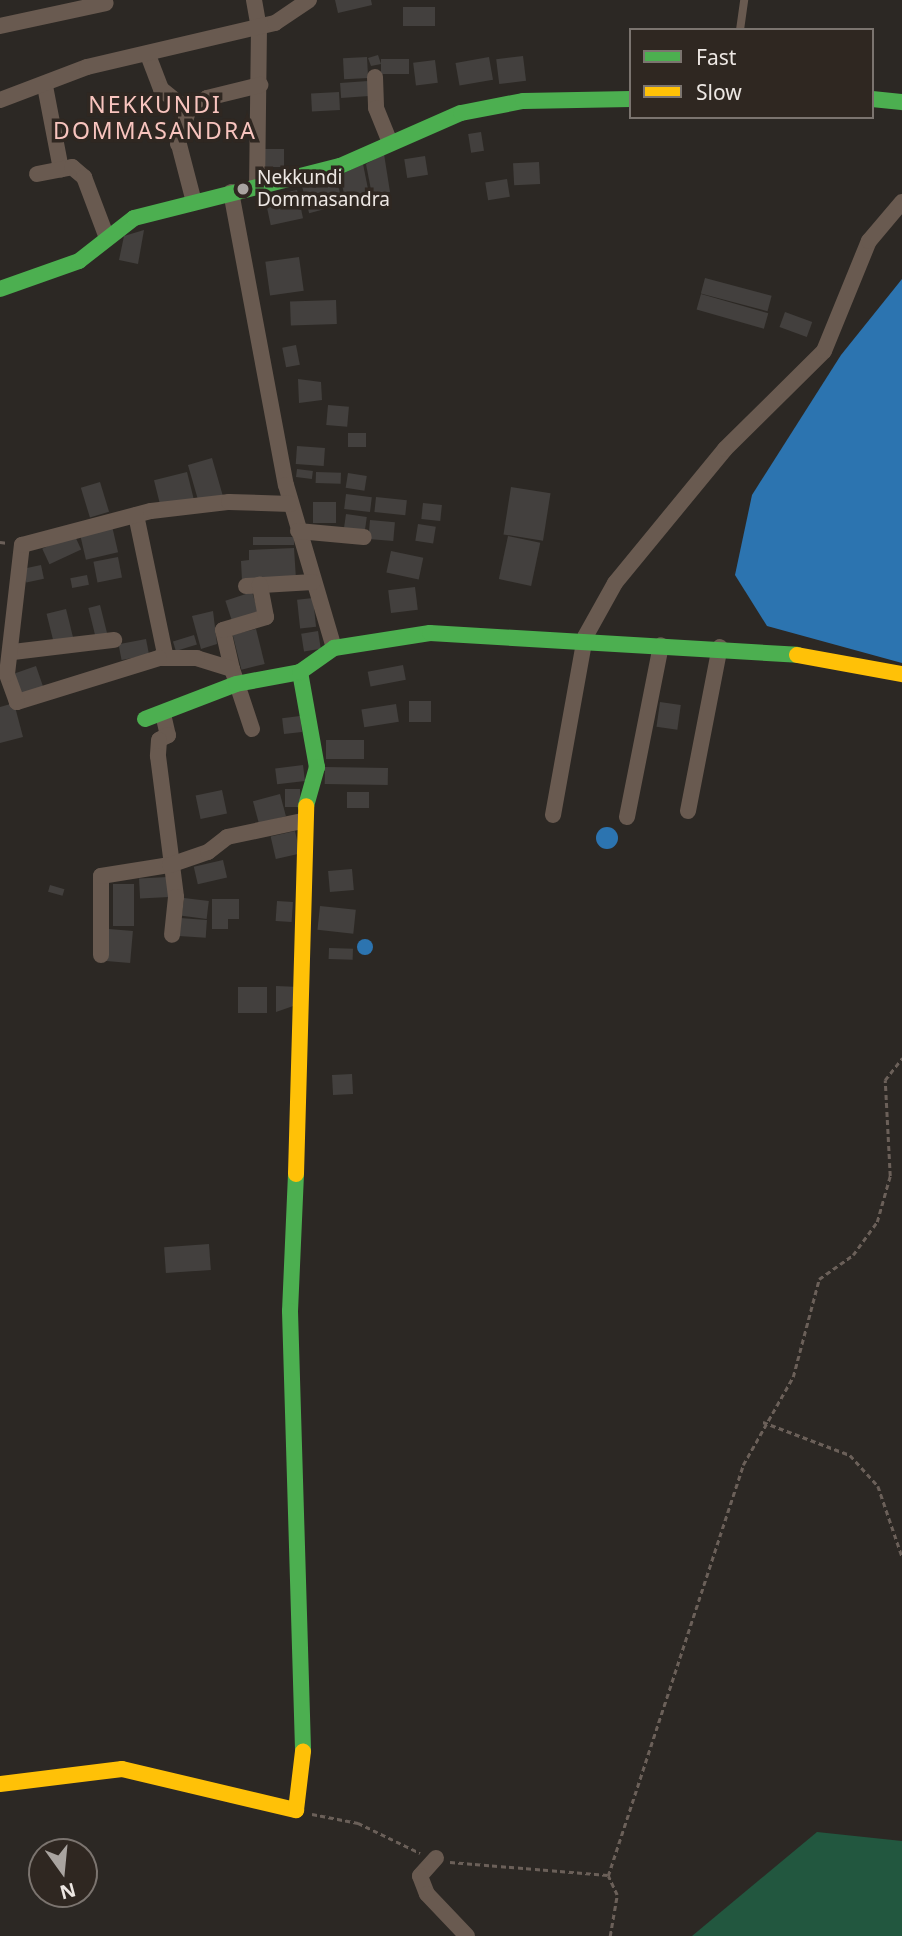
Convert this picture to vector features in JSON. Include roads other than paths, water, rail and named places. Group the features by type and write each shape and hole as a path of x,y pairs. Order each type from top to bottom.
{"street":[{"path":"254,0 259,27 260,85 257,187"},
{"path":"0,100 45,86 87,67 148,55 259,27 309,0"},
{"path":"0,26 106,3"},
{"path":"148,55 161,89 188,111"},
{"path":"375,77 376,108 390,142"},
{"path":"178,144 188,111 207,99 260,85"},
{"path":"45,86 61,169"},
{"path":"0,289 79,261 134,218 340,166 461,113 523,101 629,99"},
{"path":"874,99 902,102"},
{"path":"174,124 194,202"},
{"path":"37,174 72,167 85,177 107,237"},
{"path":"231,192 291,504 334,648"},
{"path":"553,815 584,637 642,544 824,351 869,242 902,202"},
{"path":"234,677 197,658 166,658 16,702 7,674 13,652 22,545 136,515 229,502 291,504"},
{"path":"136,515 166,658"},
{"path":"298,531 364,537"},
{"path":"252,729 234,677 223,630 265,617 253,586 313,582"},
{"path":"145,719 163,714 234,677 300,672 334,648 430,633 584,637 661,645 771,650 902,674"},
{"path":"13,652 114,639"},
{"path":"626,817 661,645"},
{"path":"688,811 720,647"},
{"path":"0,1784 122,1769 296,1810 304,1768 290,1311 309,867 302,821 317,767 300,672"},
{"path":"163,714 168,735 159,740 158,756 170,865 172,935"},
{"path":"101,955 101,876 170,865 208,852 227,837 302,821"},
{"path":"436,1858 419,1877 427,1894 467,1936"}],"lane":[{"path":"740,28 744,0"}],"water":[{"path":"902,279 902,663 767,626 735,575 752,495 841,355"},
{"path":"607,827 615,830 618,838 615,846 607,849 599,846 596,838 599,830"},
{"path":"365,939 371,941 371,953 365,955 359,953 357,947 359,941"}],"place":[{"name":"Nekkundi Dommasandra","path":"243,189"}],"district":[{"name":"NEKKUNDI DOMMASANDRA","path":"155,117"}]}
